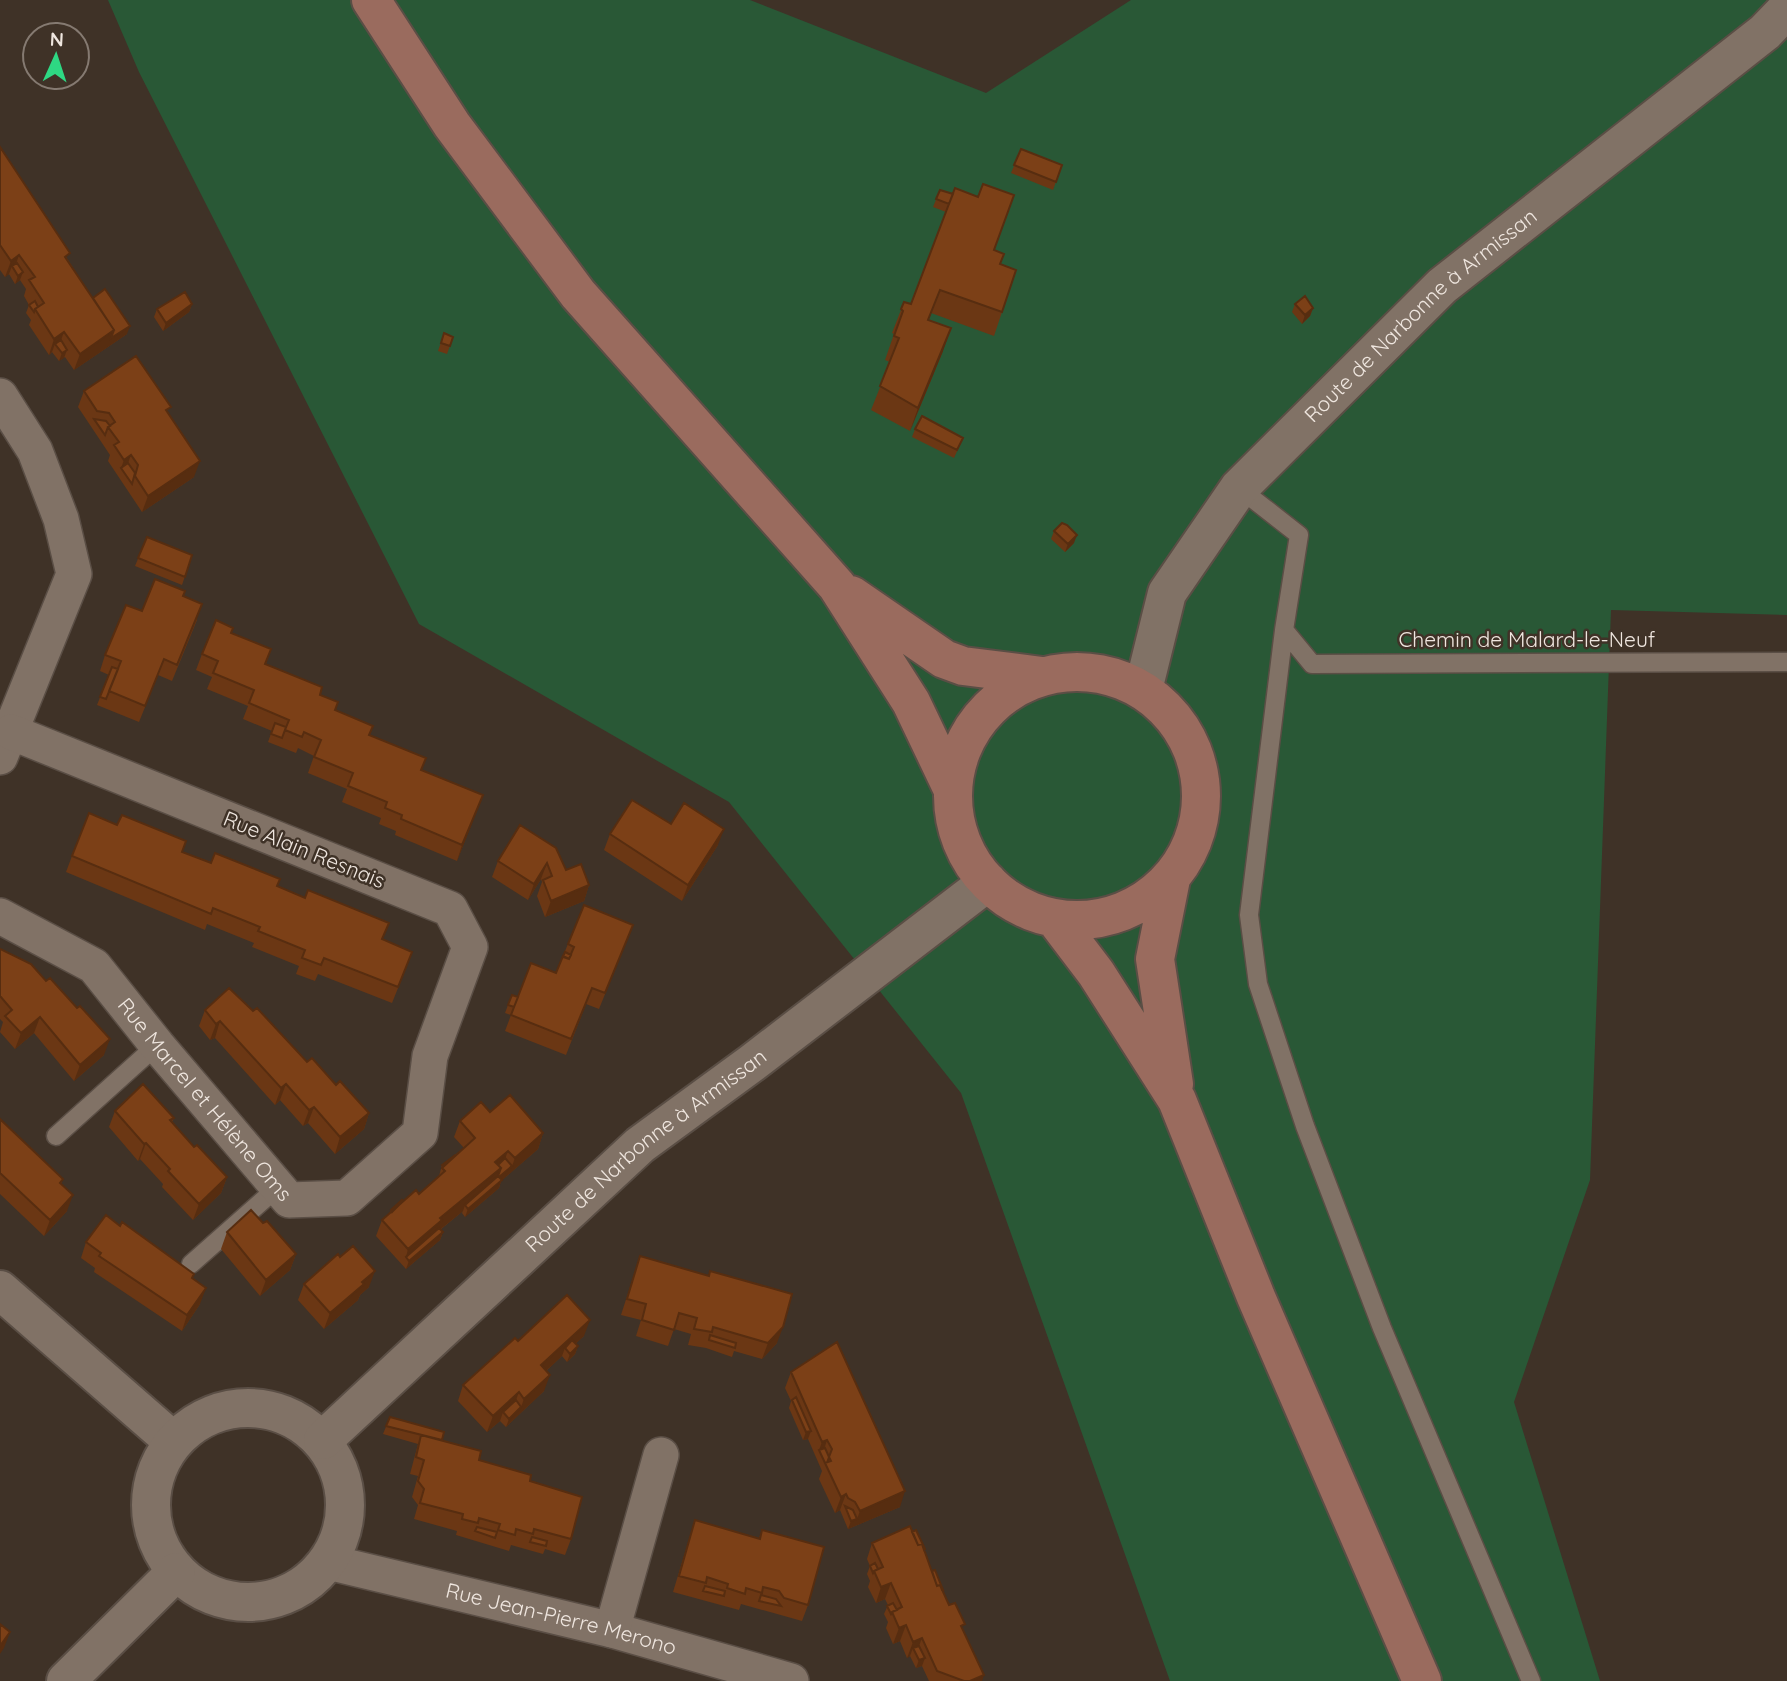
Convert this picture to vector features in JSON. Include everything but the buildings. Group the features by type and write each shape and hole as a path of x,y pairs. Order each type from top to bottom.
{"main road":[{"path":"371,0 452,125 578,294 837,586 911,702 952,788"},
{"path":"837,586 944,659 963,667 1042,676 1077,671 1111,676 1143,690 1181,725 1200,772 1202,810 1192,848 1171,879 1138,906 1097,920 1055,919 1028,912 996,892 971,864 956,830 952,788 960,751 979,718 1008,692 1042,676"},
{"path":"1171,879 1155,958 1177,1100"},
{"path":"1055,919 1096,973 1177,1100 1256,1297 1422,1681"}],"street":[{"name":"Route de Narbonne à Armissan","path":"1143,690 1167,593 1239,488 1442,286 1765,32 1787,9"},
{"path":"0,396 35,451 61,519 74,574 6,745"},
{"name":"Rue Alain Resnais","path":"6,745 450,909 470,947 430,1056"},
{"name":"Route de Narbonne à Armissan","path":"323,1440 640,1145 752,1063 988,882"},
{"name":"Rue Marcel et Hélène Oms","path":"0,916 94,966 157,1045 289,1200 347,1198 421,1133 430,1056"},
{"path":"0,1290 173,1441"},
{"path":"246,1406 288,1415 323,1440 340,1470 346,1504 341,1536 328,1562 294,1591 248,1603 205,1594 176,1572 155,1538 149,1498 158,1463 173,1441 207,1415 246,1406"},
{"path":"612,1630 661,1455"},
{"name":"Rue Jean-Pierre Merono","path":"328,1562 612,1630 791,1681"},
{"path":"66,1681 176,1572"}],"lane":[{"path":"1239,488 1299,535 1284,630 1248,915 1258,984 1305,1126 1382,1328 1531,1681"},
{"name":"Chemin de Malard-le-Neuf","path":"1284,630 1312,664 1787,662"},
{"path":"56,1136 157,1045"},
{"path":"191,1264 278,1187"}],"green space":[{"path":"108,0 750,0 986,93 1131,0 1787,0 1787,615 1611,610 1590,1180 1514,1402 1600,1681 1170,1681 961,1093 729,802 419,624 139,72"}]}
